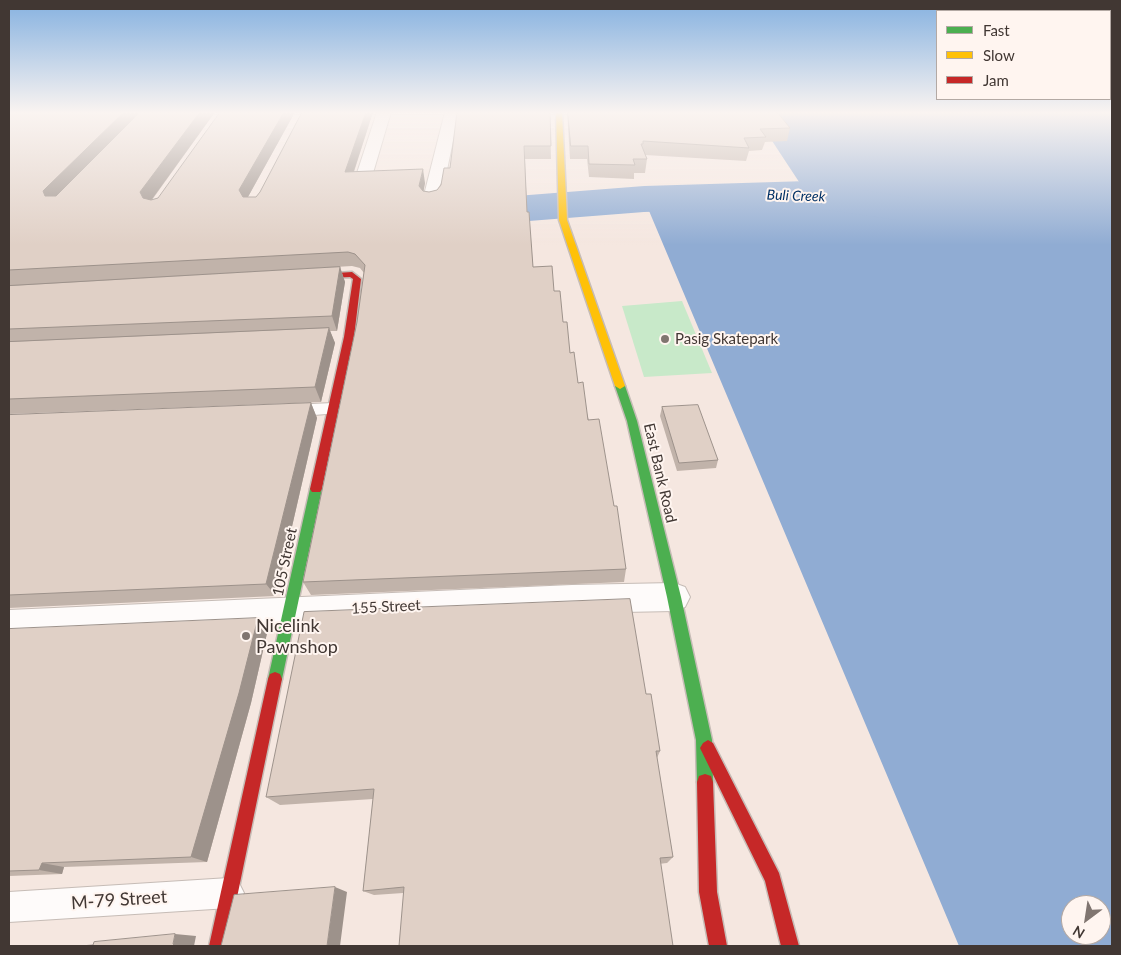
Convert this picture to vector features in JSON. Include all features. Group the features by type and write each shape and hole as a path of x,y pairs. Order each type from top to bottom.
{"main road":[{"name":"East Bank Road","path":"560,157 562,220 632,421 674,597 704,740 708,892 718,946"},
{"name":"105 Street","path":"218,946 349,337 357,279 352,274 293,278"},
{"name":"East Bank Road","path":"704,740 773,879 790,946"}],"street":[{"path":"365,173 370,157"},
{"path":"432,199 442,157"},
{"name":"155 Street","path":"9,625 572,599 674,597"}],"lane":[{"path":"329,338 349,337"},
{"path":"274,412 333,409"},
{"name":"M-79 Street","path":"9,908 229,893"}],"green space":[{"name":"Pasig Skatepark","path":"682,301 712,373 644,377 622,306"}],"water":[{"path":"782,157 1112,157 1112,946 959,946 644,199 807,194"}],"building":[{"path":"9,157 78,157 43,191 45,196 56,196 95,157 167,157 140,192 143,198 151,200 158,198 188,157 258,157 239,190 243,197 256,197 279,157 350,157 345,172 423,169 419,186 423,191 429,192 437,190 441,185 444,168 450,168 451,157 524,157 527,212 529,212 533,267 552,266 554,291 560,291 563,322 567,322 570,353 574,352 578,383 583,382 588,420 599,419 614,506 617,506 626,569 303,582 357,322 365,265 355,254 348,252 9,270"},
{"path":"589,157 646,157 647,159 633,159 635,165 589,164"},
{"path":"340,267 332,316 9,329 9,286"},
{"path":"329,328 315,387 9,399 9,342"},
{"path":"311,403 266,584 9,595 9,415"},
{"path":"698,405 718,460 679,463 662,407"},
{"path":"630,599 646,694 651,694 660,751 656,751 673,857 660,858 673,946 399,946 404,887 363,891 374,789 266,797 304,612"},
{"path":"258,618 239,693 191,857 42,863 39,870 9,871 9,629"},
{"path":"335,887 327,946 221,946 234,895"},
{"path":"175,934 173,944 175,946 80,946 93,945 94,942"}],"waterway":[{"name":"Buli Creek","path":"432,211 516,209 644,199 808,194 896,207"}],"traffic: fast":[{"path":"620,386 632,421 674,597 704,740 705,782"},
{"path":"275,679 316,489"}],"traffic: slow":[{"path":"561,157 563,220 620,386"}],"traffic: jam":[{"path":"305,277 352,274 357,279 349,337 316,489"},
{"path":"218,946 275,679"},
{"path":"708,748 773,879 790,946"},
{"path":"705,782 708,892 718,946"}],"place":[{"name":"Pasig Skatepark","path":"665,339"},
{"name":"Nicelink Pawnshop","path":"246,636"}]}
